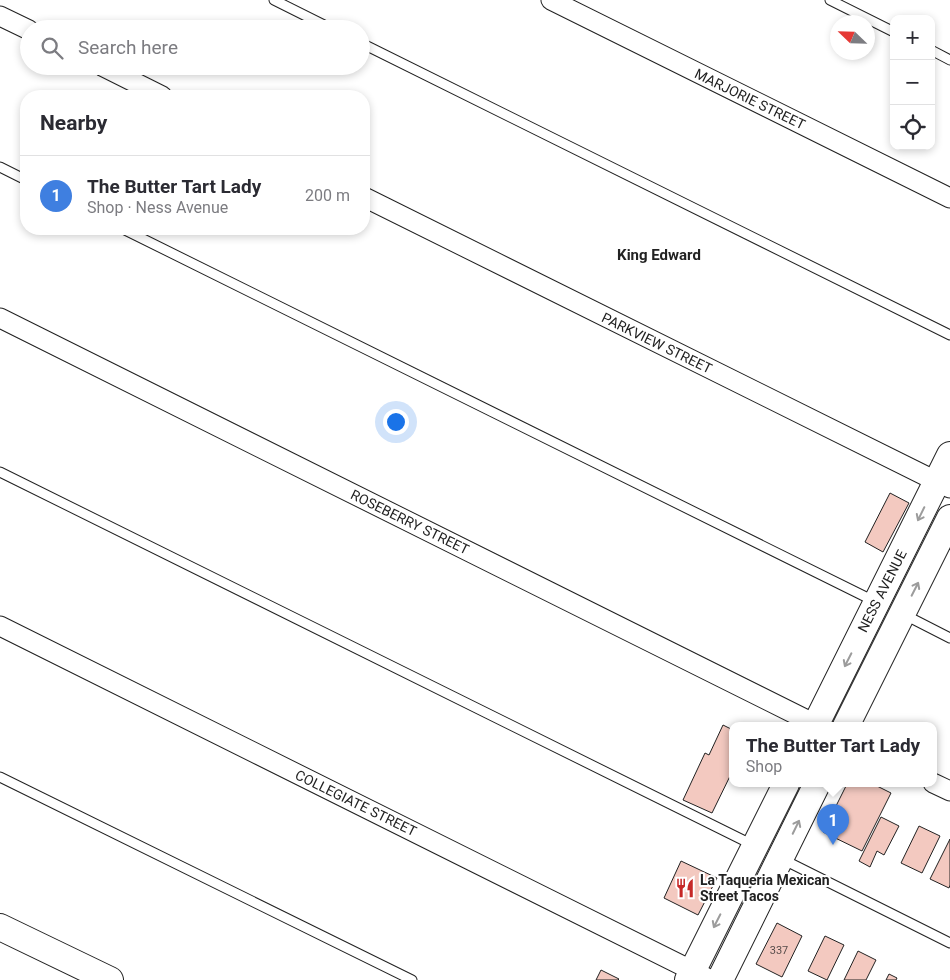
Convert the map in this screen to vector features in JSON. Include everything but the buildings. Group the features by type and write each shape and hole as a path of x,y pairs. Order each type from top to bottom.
{"main road":[{"name":"NESS AVENUE","path":"818,722 876,603 943,485 950,455"},
{"name":"NESS AVENUE","path":"848,722 950,518"},
{"path":"697,977 755,846 784,787"},
{"path":"720,980 816,787"},
{"path":"0,927 110,980"}],"street":[{"name":"MARJORIE STREET","path":"551,0 575,8 950,198"},
{"path":"0,16 20,26"},
{"path":"120,75 150,90"},
{"name":"PARKVIEW STREET","path":"370,200 943,485"},
{"name":"ROSEBERRY STREET","path":"0,318 808,722"},
{"name":"COLLEGIATE STREET","path":"0,626 697,977"},
{"path":"937,785 950,791"}],"lane":[{"path":"274,0 314,20"},
{"path":"830,0 890,30"},
{"path":"370,47 950,335"},
{"path":"935,52 950,60"},
{"path":"0,167 20,177"},
{"path":"136,235 876,603"},
{"path":"0,472 755,846"},
{"path":"902,614 950,638"},
{"path":"0,777 412,980"},
{"path":"780,858 950,943"}],"place":[{"name":"The Butter Tart Lady","path":"833,845"},
{"name":"La Taqueria Mexican Street Tacos","path":"685,888"}],"district":[{"name":"King Edward","path":"659,255"}]}
